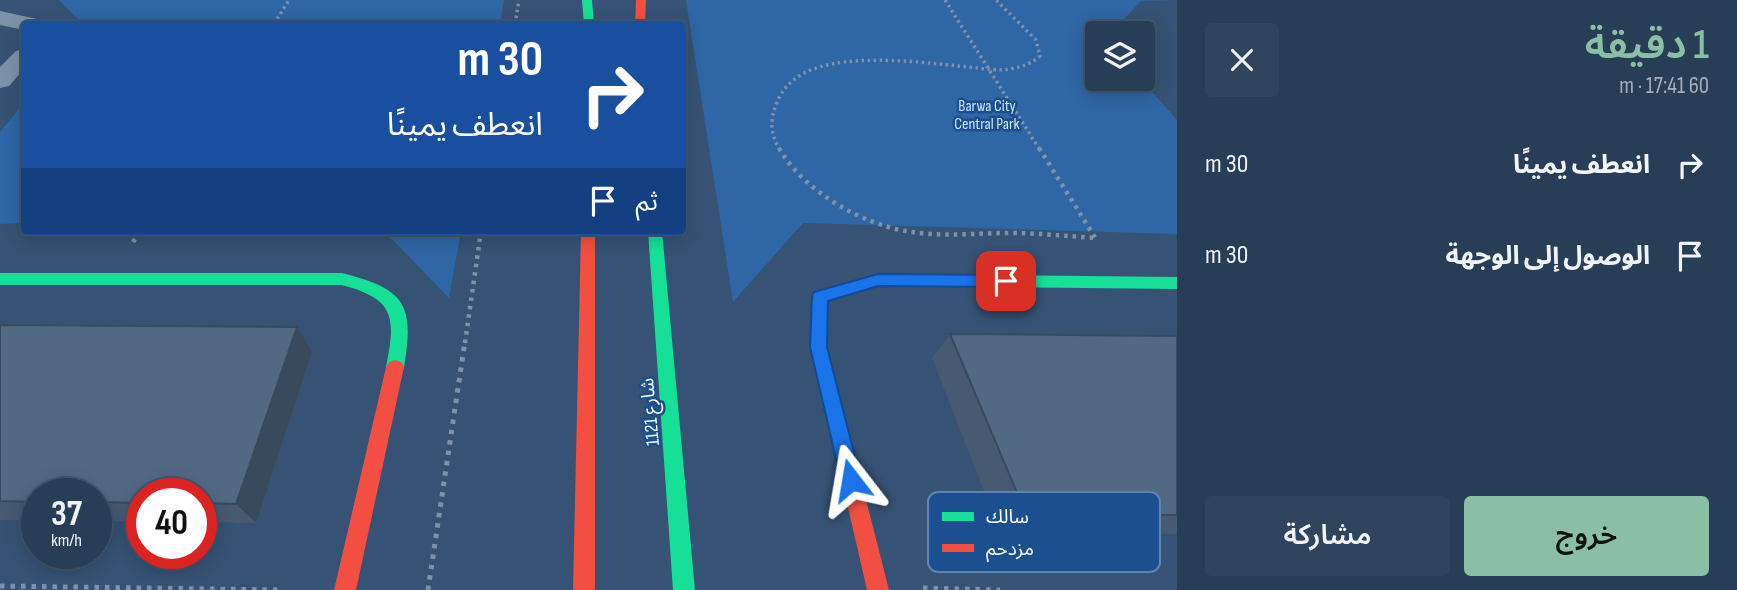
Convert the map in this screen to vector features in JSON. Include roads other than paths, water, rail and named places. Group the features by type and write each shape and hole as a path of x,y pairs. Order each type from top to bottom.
{"street":[{"path":"587,0 589,21"},
{"path":"640,21 641,0"},
{"path":"0,18 21,22"},
{"path":"0,80 21,59"},
{"path":"584,590 588,235"},
{"name":"شارع 1121","path":"655,235 684,590"},
{"path":"0,279 342,279 371,285 392,299 402,312 402,334 345,590"},
{"path":"877,588 819,347 820,297 878,280 1177,283"}],"park label":[{"name":"Barwa City Central Park","path":"987,114"}]}
